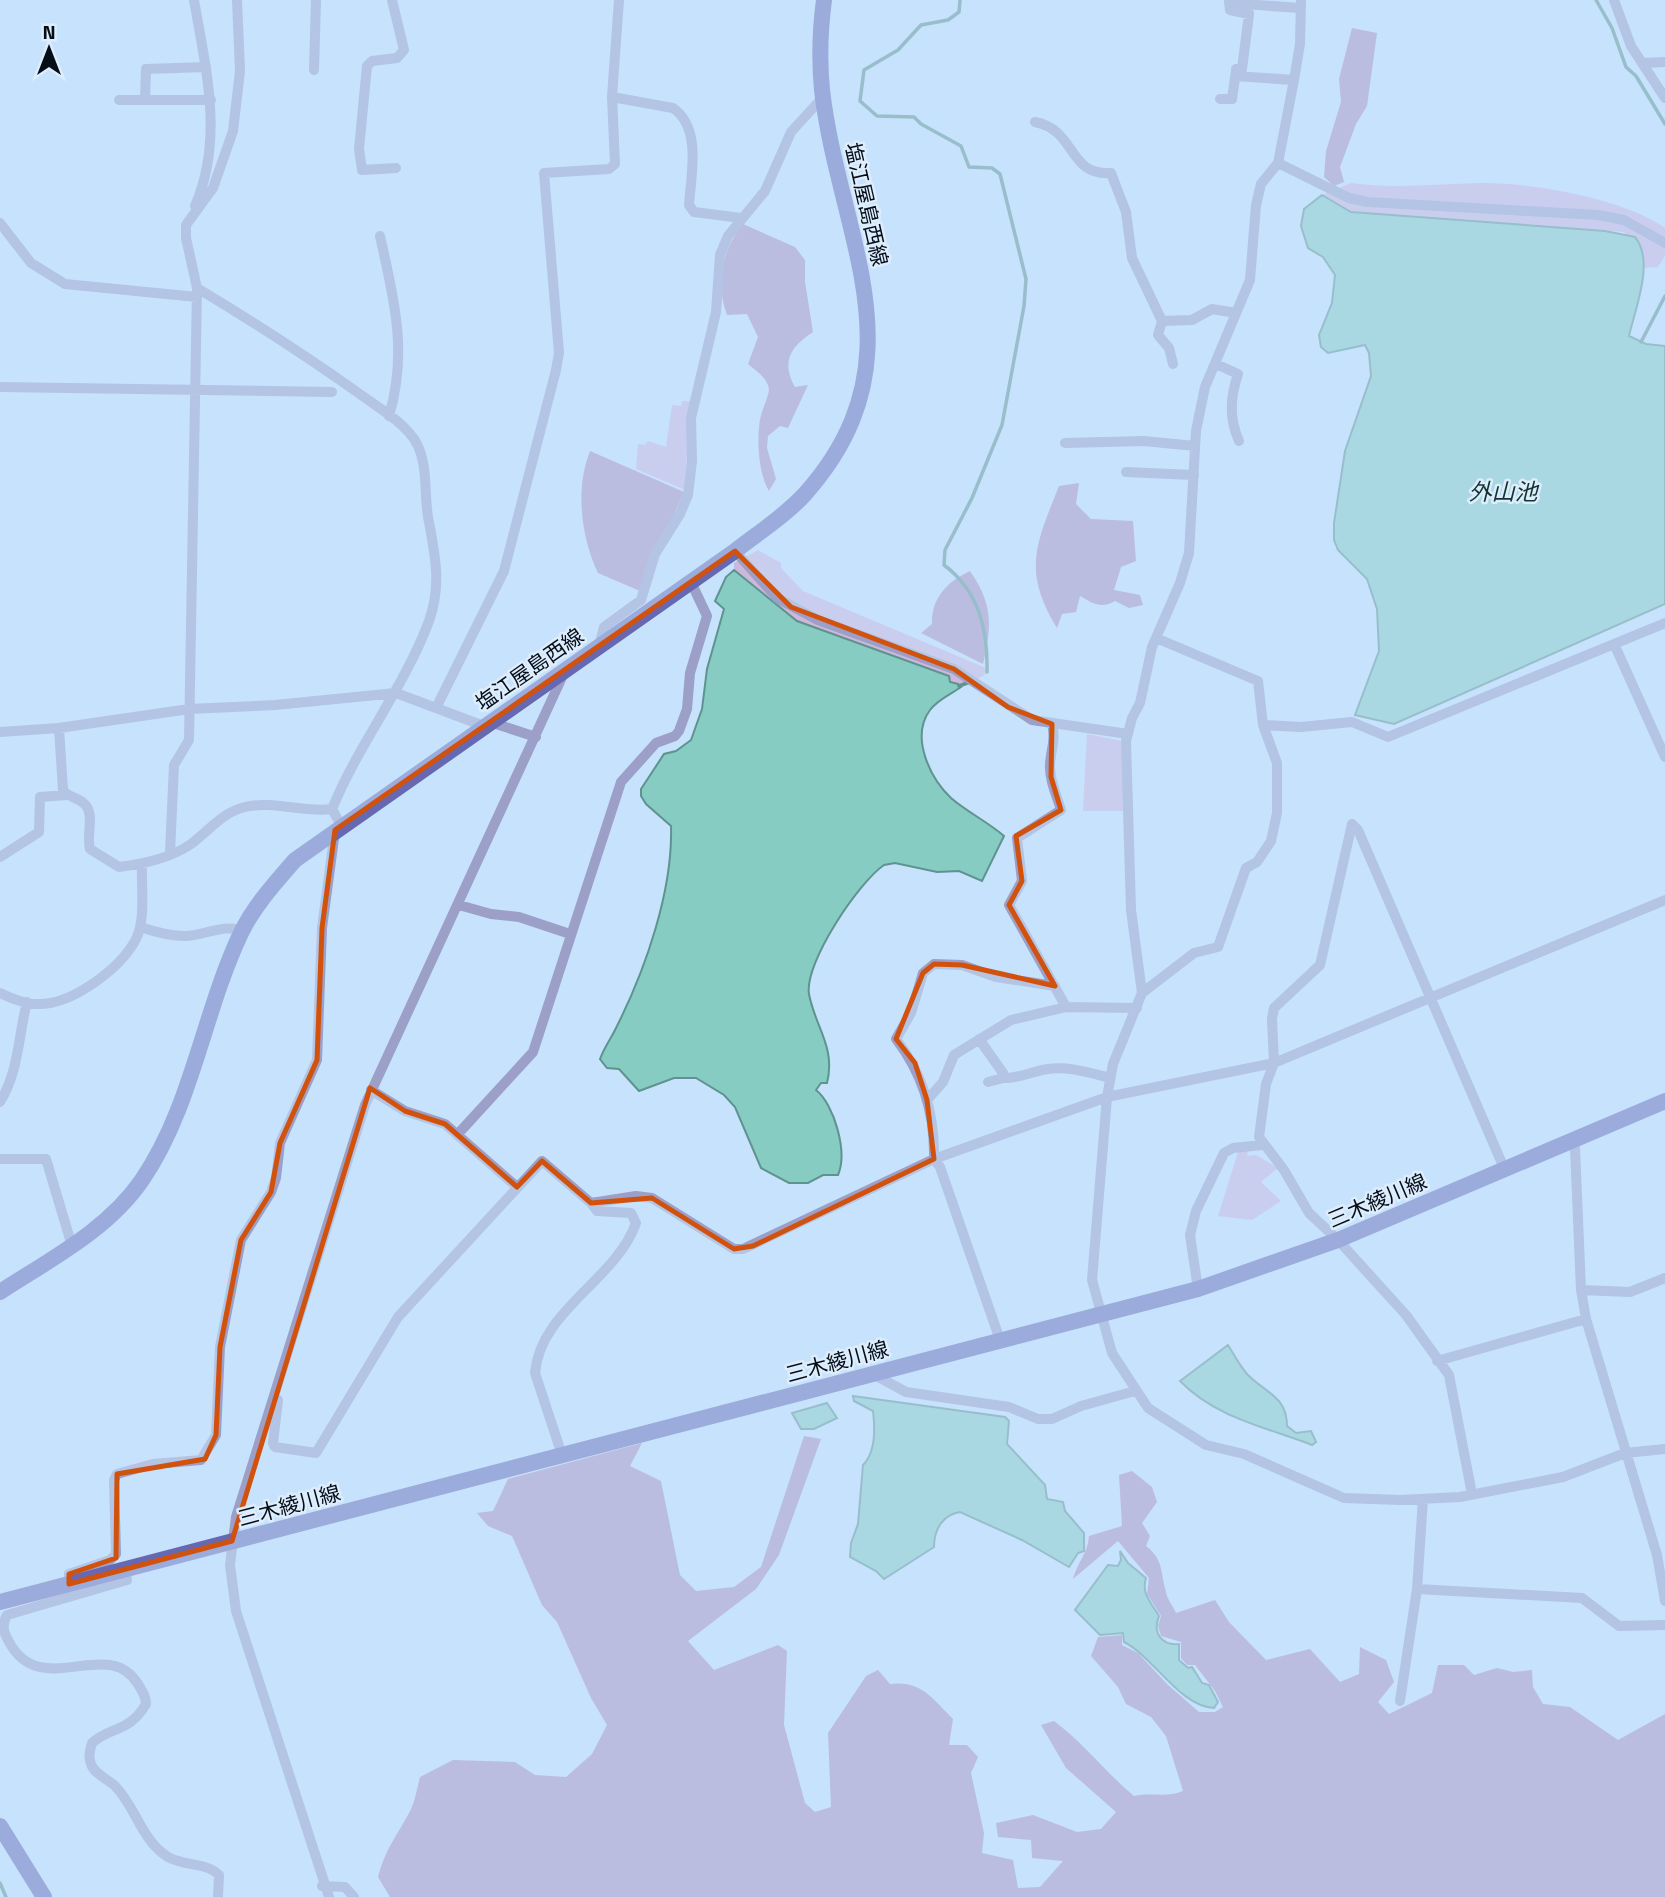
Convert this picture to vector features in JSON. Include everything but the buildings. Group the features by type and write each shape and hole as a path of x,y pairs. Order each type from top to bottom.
{"main road":[{"name":"塩江屋島西線","path":"0,1292 72,1246 112,1214 141,1182 165,1142 242,931 266,893 295,860 735,551 803,495 831,461 853,418 866,373 870,326 863,279 823,97 819,43 824,0"},
{"name":"三木綾川線","path":"0,1602 1198,1289 1338,1240 1665,1101"},
{"path":"0,1825 38,1895"}],"street":[{"path":"170,853 174,765 189,740 193,390 197,292 186,225 207,176 213,113 194,0"},
{"path":"186,225 213,188 233,131 240,71 237,0"},
{"path":"314,70 316,0"},
{"path":"392,0 404,50 397,58 372,61 367,66 359,149 362,170 396,168"},
{"path":"436,708 504,571 556,370 559,353 544,173 609,169 615,164 612,97 619,0"},
{"path":"1614,0 1631,46 1644,63 1649,78 1665,98"},
{"path":"1236,70 1242,69 1249,14 1230,10 1229,2 1300,4 1300,44 1294,80 1278,163 1261,184 1250,280 1205,387 1195,446 1189,553 1181,583 1156,638 1140,703 1128,734 1125,763 1131,910 1142,993 1113,1064 1110,1078 1093,1241 1092,1279 1112,1353 1148,1408 1206,1445 1244,1454 1344,1498 1423,1499 1472,1494 1563,1477 1625,1452 1665,1449"},
{"path":"1644,63 1665,62"},
{"path":"145,100 146,69 206,67"},
{"path":"1236,70 1294,80"},
{"path":"1220,99 1232,99 1236,70"},
{"path":"612,97 673,108 679,112 692,144 688,205 694,212 741,218"},
{"path":"599,646 604,627 641,600 655,554 680,514 688,495 692,461 691,418 716,313 720,255 728,236 765,191 791,132 823,97"},
{"path":"119,100 211,100"},
{"path":"1035,122 1057,132 1073,149 1080,164 1095,174 1111,173 1126,212 1132,258 1162,321 1158,335 1169,348 1173,364"},
{"path":"1278,163 1349,198 1368,202 1598,215 1624,220 1665,243"},
{"path":"0,223 31,263 65,284 197,292 281,338 389,416 416,442 422,459 427,514 439,579 428,622 396,693 348,768 332,809 338,828 322,928 317,1060 280,1143 276,1178 271,1192 241,1240 220,1347 216,1435 201,1460 153,1464 117,1474 114,1480 116,1554 110,1560 69,1574 69,1584"},
{"path":"380,236 399,329 396,394 389,416"},
{"path":"1162,321 1192,320 1212,309 1236,313"},
{"path":"1216,364 1238,374 1231,398 1232,419 1239,441"},
{"path":"0,387 332,392"},
{"path":"1065,443 1144,442 1195,446"},
{"path":"1126,472 1194,475"},
{"path":"735,551 777,597 818,621 954,669 990,691 1008,707 1032,720 1128,734"},
{"path":"457,1135 533,1052 621,782 656,743 675,736 687,709 690,673 707,617 691,582"},
{"path":"1263,725 1301,727 1352,722 1388,737 1615,646 1665,623"},
{"path":"1142,993 1194,953 1218,947 1246,868 1257,862 1271,841 1277,813 1277,763 1263,725 1258,681 1156,638"},
{"path":"1615,646 1665,757"},
{"path":"354,1897 345,1887 326,1893 236,1611 230,1565 236,1517 319,1245 371,1090 565,670"},
{"path":"0,732 59,728 189,709 275,705 396,693 436,708 536,737"},
{"path":"1052,724 1056,738 1050,764 1051,777 1061,810 1017,838 1022,881 1009,905 1066,1007"},
{"path":"59,728 64,789 67,796"},
{"path":"0,857 39,832 40,797 67,796 82,801 90,816 87,839 90,849 98,857 118,867 142,864 189,845 221,817 244,808 265,804 332,809"},
{"path":"1472,1494 1453,1383 1406,1315 1338,1240 1309,1213 1284,1170 1262,1145 1258,1124 1266,1084 1275,1063 1272,1019 1275,1008 1320,965 1352,824 1358,830 1431,995 1504,1168"},
{"path":"0,993 41,1004 73,996 106,975 136,940 142,864"},
{"path":"591,1203 636,1196 652,1198 734,1249 743,1249 934,1159 1107,1097 1275,1063 1431,995 1665,900"},
{"path":"458,905 491,914 519,917 570,934"},
{"path":"139,927 170,936 190,936 227,929 242,931"},
{"path":"1000,1340 940,1167 934,1159 934,1134 915,1063 896,1039 911,1013 918,987 928,967 934,964 962,965 996,977 1055,986"},
{"path":"0,1102 17,1066 19,1031 27,1002"},
{"path":"927,1100 943,1082 954,1055 1011,1020 1066,1007 1137,1008"},
{"path":"978,1039 1001,1068 1003,1078"},
{"path":"988,1082 1016,1078 1046,1069 1072,1069 1110,1078"},
{"path":"371,1090 405,1111 445,1124 517,1187"},
{"path":"1572,1141 1575,1148 1581,1290 1586,1319 1663,1575 1665,1601"},
{"path":"1198,1289 1190,1235 1195,1210 1224,1153 1233,1147 1262,1145"},
{"path":"0,1158 46,1158 72,1246"},
{"path":"274,1397 278,1398 273,1443 275,1447 316,1453 398,1317 542,1161 597,1210 606,1213 631,1213 636,1223 631,1238 614,1261 568,1309 536,1360 536,1373 562,1455"},
{"path":"1581,1290 1630,1292 1665,1278"},
{"path":"1437,1361 1586,1319"},
{"path":"873,1374 906,1392 1009,1407 1038,1419 1052,1419 1080,1406 1135,1391"},
{"path":"1400,1701 1417,1589 1423,1499"},
{"path":"125,1569 127,1580 7,1615 3,1626 5,1634 13,1650 34,1666 68,1669 109,1664 126,1669 133,1676 146,1697 146,1704 122,1730 99,1737 92,1743 90,1762 93,1769 122,1795 147,1838 158,1849 180,1863 207,1868 219,1875 218,1897"},
{"path":"1417,1589 1581,1598 1619,1626 1665,1625"}],"highlighted area":[{"path":"735,551 791,607 954,669 1008,707 1052,724 1051,777 1061,810 1016,836 1022,881 1009,905 1055,986 962,965 934,964 923,973 896,1039 915,1063 927,1100 934,1159 753,1246 734,1249 652,1198 591,1203 542,1161 517,1187 445,1124 405,1111 370,1088 232,1541 69,1584 69,1574 116,1558 117,1474 205,1459 216,1435 220,1347 241,1240 271,1192 280,1143 317,1060 322,928 335,830"}],"shaded area":[{"path":"1352,28 1377,33 1367,106 1356,124 1340,167 1344,182 1334,186 1324,177 1326,151 1341,102 1339,79"},
{"path":"1351,183 1399,186 1500,183 1576,194 1627,209 1665,228 1665,256 1658,267 1643,268 1643,253 1624,232 1359,213 1351,212 1322,195"},
{"path":"743,224 795,247 805,260 805,282 813,332 794,349 788,363 795,387 808,385 788,428 780,426 768,436 767,448 776,479 769,491 762,474 758,443 759,423 769,389 764,378 748,364 758,337 747,314 727,315 721,291 726,256"},
{"path":"682,401 690,401 685,490 636,469 638,444 645,445 648,441 666,447 672,405 681,406"},
{"path":"590,451 684,492 640,591 598,573 592,559 584,529 581,497"},
{"path":"1079,483 1076,504 1091,519 1133,521 1136,561 1121,567 1114,590 1140,595 1143,605 1129,608 1115,601 1106,605 1098,604 1080,596 1076,612 1062,614 1057,628 1039,590 1036,557 1044,525 1059,486"},
{"path":"758,550 781,563 781,568 803,591 986,668 985,675 961,687 950,682 948,676 797,621 734,570 734,563"},
{"path":"970,571 987,605 989,627 983,664 921,633 932,624 934,606 942,592"},
{"path":"1087,734 1122,741 1124,811 1083,811"},
{"path":"1239,1149 1248,1151 1247,1156 1256,1155 1278,1168 1261,1182 1281,1201 1252,1220 1218,1216"},
{"path":"804,1436 821,1439 779,1555 756,1589 688,1641 714,1670 778,1645 787,1651 784,1725 805,1803 815,1812 831,1807 828,1733 866,1676 878,1670 890,1684 910,1685 932,1698 953,1719 949,1745 967,1745 978,1757 971,1773 984,1833 982,1853 1013,1860 1018,1888 1040,1887 1063,1861 1032,1858 1031,1840 998,1837 996,1823 1033,1815 1077,1832 1101,1829 1116,1812 1066,1768 1041,1725 1054,1721 1134,1796 1183,1791 1166,1736 1151,1717 1126,1704 1118,1687 1091,1656 1098,1637 1122,1635 1122,1645 1138,1653 1167,1684 1199,1712 1215,1712 1223,1707 1215,1691 1195,1665 1187,1665 1181,1658 1181,1642 1161,1636 1158,1626 1161,1616 1147,1594 1149,1578 1118,1541 1073,1579 1087,1548 1089,1536 1122,1526 1119,1475 1132,1471 1152,1487 1157,1502 1142,1523 1150,1536 1146,1546 1159,1561 1167,1595 1176,1613 1215,1600 1229,1622 1266,1660 1310,1649 1340,1682 1359,1674 1360,1647 1386,1660 1394,1682 1378,1702 1389,1714 1432,1693 1438,1665 1464,1665 1474,1675 1497,1668 1513,1672 1532,1670 1533,1687 1543,1704 1570,1707 1618,1740 1665,1714 1665,1897 390,1897 378,1877 388,1851 411,1809 420,1777 453,1760 515,1762 535,1775 566,1777 592,1754 607,1725 591,1698 557,1622 542,1605 512,1536 488,1526 477,1513 493,1511 508,1479 642,1443 630,1466 661,1481 680,1575 696,1591 734,1587 761,1567"}],"water":[{"name":"外山池","path":"1322,195 1351,212 1605,231 1635,237 1641,247 1643,272 1629,336 1646,344 1665,346 1665,604 1394,724 1355,715 1379,651 1377,609 1367,579 1338,550 1334,540 1334,523 1345,451 1371,376 1369,353 1365,345 1328,353 1321,347 1319,335 1332,303 1335,275 1323,257 1308,248 1301,226 1304,209"},
{"path":"734,570 797,621 949,676 950,682 958,684 961,687 936,703 924,721 922,744 925,757 936,780 951,798 1004,836 982,881 959,871 937,872 895,863 884,865 861,888 835,924 815,963 809,994 829,1059 827,1083 821,1083 816,1090 823,1097 838,1129 841,1165 838,1175 823,1175 808,1183 789,1183 761,1168 735,1107 724,1095 696,1078 674,1078 639,1091 619,1069 607,1068 600,1059 638,979 656,928 667,876 671,826 646,804 641,796 641,789 664,754 676,751 691,740 702,709 707,669 724,609 715,601 726,577"},
{"path":"1228,1345 1247,1374 1279,1401 1287,1426 1296,1433 1311,1431 1316,1442 1312,1445 1225,1413 1194,1394 1180,1381"},
{"path":"853,1396 1005,1417 1009,1421 1007,1444 1045,1485 1047,1499 1063,1502 1065,1511 1084,1533 1084,1551 1078,1553 1069,1567 1022,1540 960,1512 948,1516 940,1524 934,1547 884,1579 876,1571 850,1557 851,1543 858,1524 863,1465 870,1453 874,1432 873,1411 854,1401"},
{"path":"827,1403 837,1418 814,1429 801,1429 792,1413"},
{"path":"1120,1551 1128,1563 1146,1578 1146,1593 1159,1616 1157,1628 1160,1637 1168,1643 1179,1644 1179,1660 1188,1668 1192,1667 1202,1683 1209,1685 1218,1702 1214,1708 1189,1699 1178,1690 1146,1658 1124,1642 1123,1633 1100,1635 1075,1610 1108,1565 1118,1566 1121,1560"}],"waterway":[{"path":"960,0 959,12 948,20 921,25 898,50 864,70 860,101 877,116 914,117 921,124 961,146 969,167 992,168 1000,174 1026,279 1024,306 1002,425 972,498 945,550 944,565 966,587 979,612 986,641 987,672"},
{"path":"1596,0 1612,28 1626,67 1636,76 1665,124"},
{"path":"1641,342 1665,296"},
{"path":"959,686 970,682"},
{"path":"0,1883 6,1897"}]}
